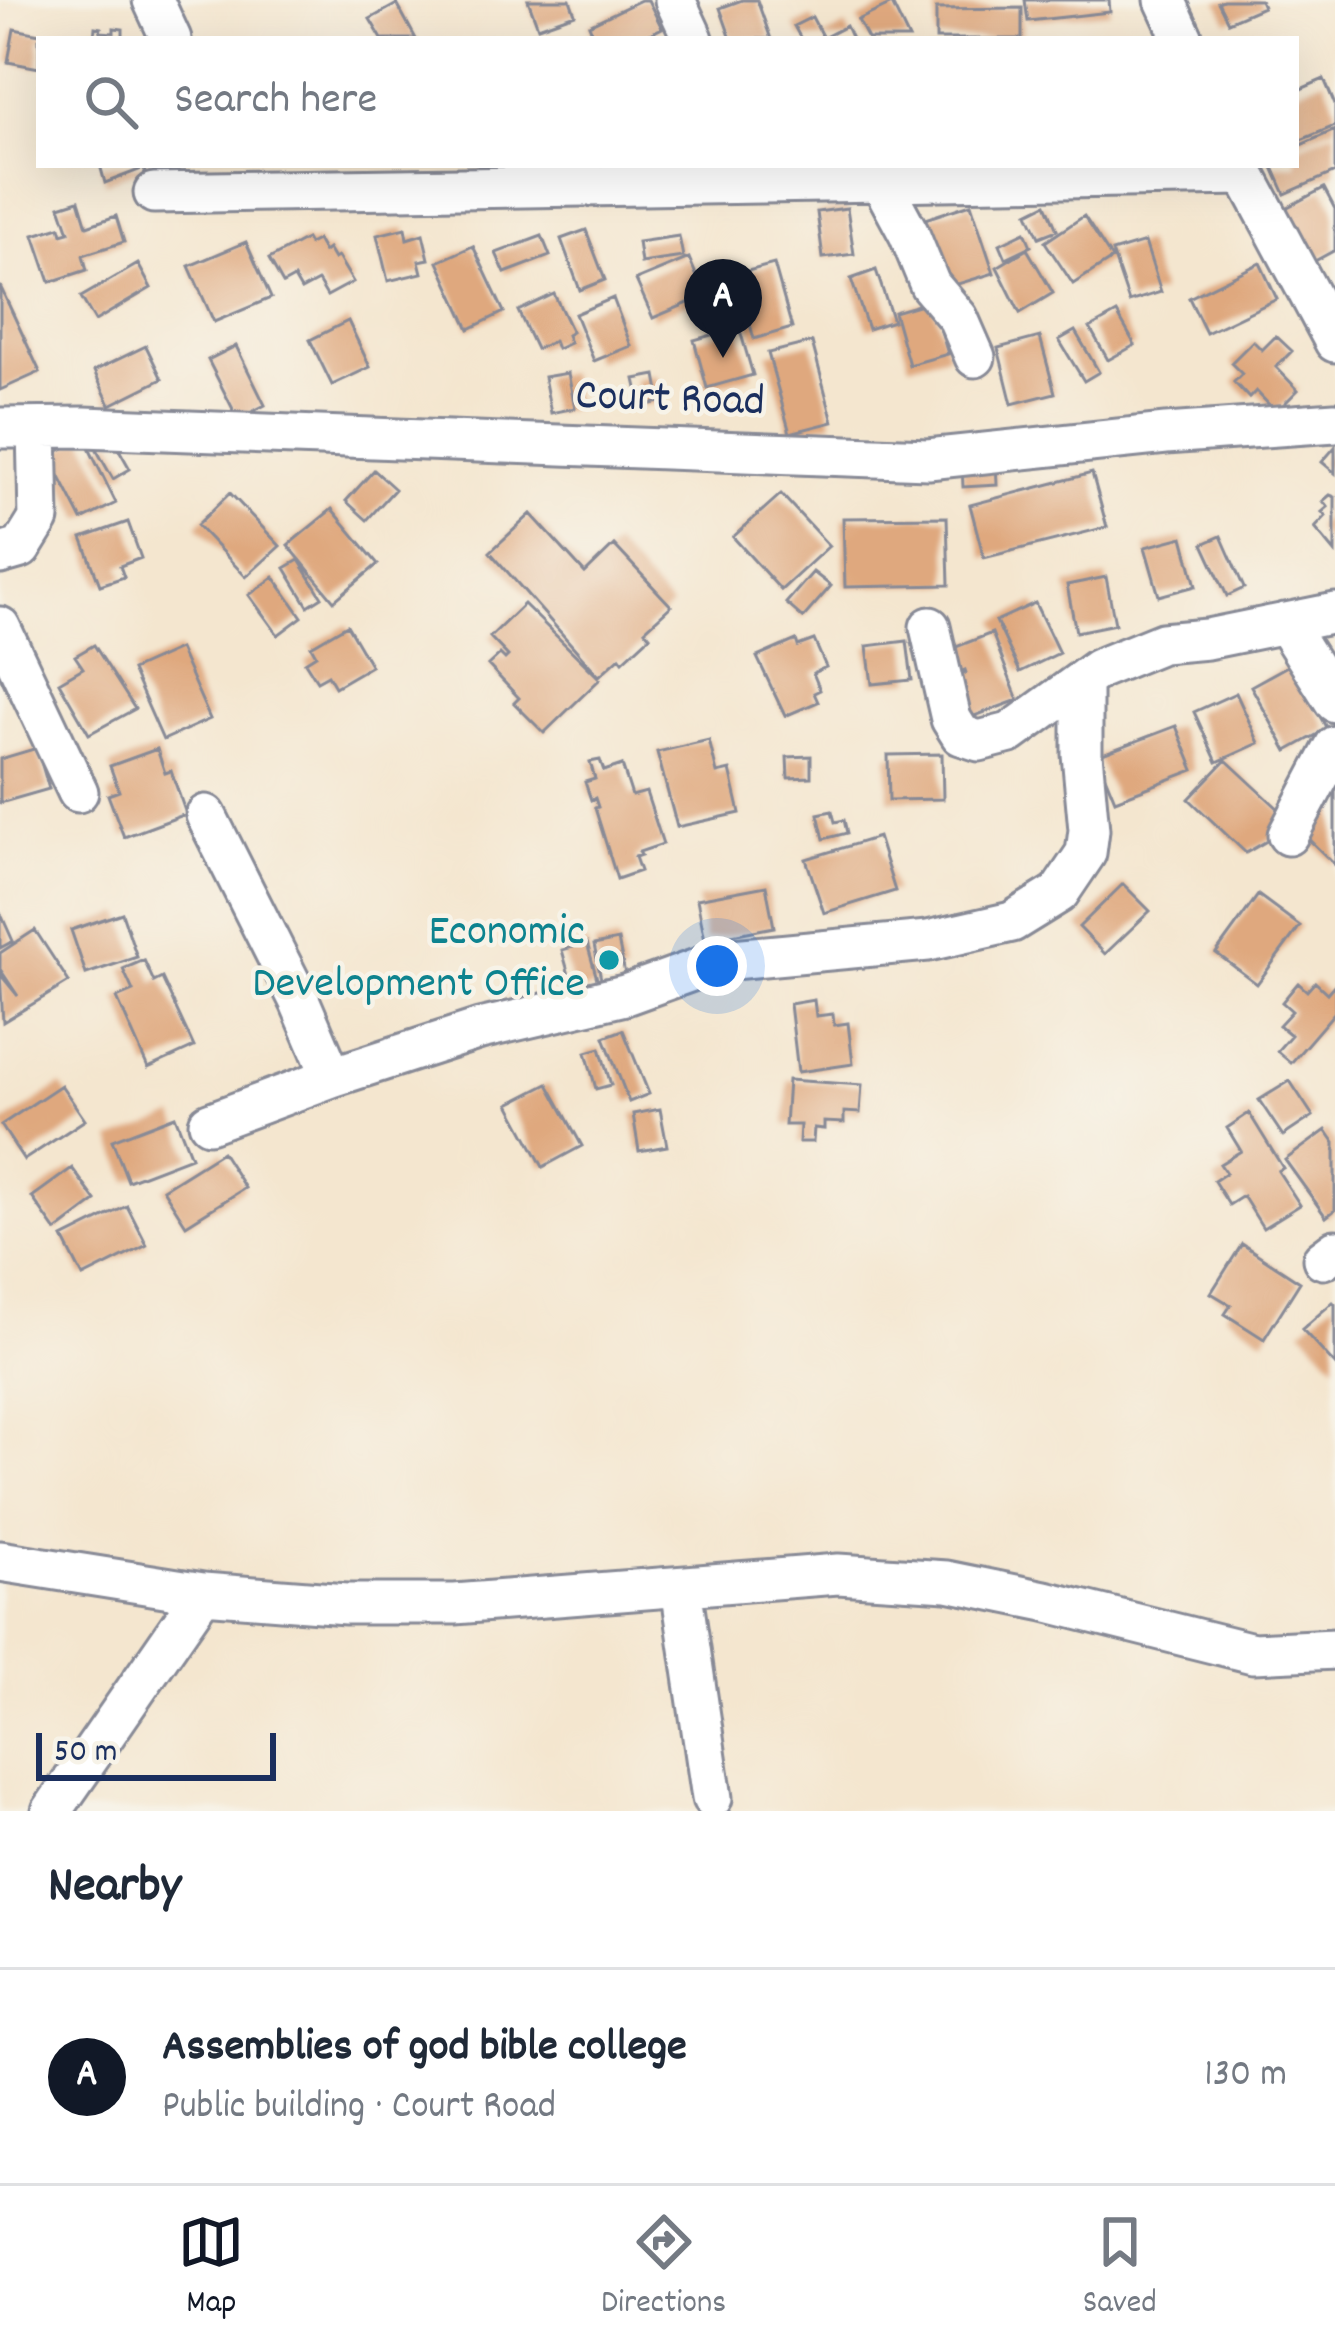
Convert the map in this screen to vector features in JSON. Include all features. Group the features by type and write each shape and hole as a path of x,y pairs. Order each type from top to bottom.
{"street":[{"path":"153,0 170,36"},
{"path":"675,0 692,36"},
{"path":"1165,0 1182,36"},
{"path":"154,193 241,178 753,174 880,180 995,171 1242,170 1320,272 1335,342"},
{"path":"880,180 930,285 958,319 975,357"},
{"name":"Court Road","path":"18,428 928,459 1335,422"},
{"path":"0,554 21,548 39,519 18,428"},
{"path":"930,627 951,718 961,734 979,741 1010,733 1098,669 1162,643 1335,614"},
{"path":"1285,623 1306,663 1335,702"},
{"path":"0,627 78,792"},
{"path":"209,1123 480,1029 625,995 722,960 928,941 1012,922 1059,893 1086,853 1082,681"},
{"path":"1288,835 1335,746"},
{"path":"206,815 300,1002 332,1077"},
{"path":"0,1561 290,1602 455,1604 838,1574 947,1581 1253,1653 1335,1649"},
{"path":"681,1587 712,1798"},
{"path":"52,1811 203,1593"}],"building":[{"path":"528,0 570,0 575,14 538,27"},
{"path":"648,0 662,28 646,36 594,36 589,25"},
{"path":"757,0 770,36 730,36 720,8"},
{"path":"1025,0 1109,0 1110,12 1028,21"},
{"path":"1260,0 1263,7 1228,22 1218,2"},
{"path":"397,4 414,36 380,36 370,19"},
{"path":"892,4 908,36 866,36 858,20"},
{"path":"1022,8 1022,36 936,36 936,9"},
{"path":"812,17 822,36 799,36 794,26"},
{"path":"846,26 851,36 827,36"},
{"path":"95,27 114,33 114,28 123,29 123,36 94,36"},
{"path":"14,29 50,36 36,36 36,67 8,62"},
{"path":"1324,79 1335,105 1335,126 1299,141 1299,90"},
{"path":"1335,130 1335,172 1285,194 1273,168 1299,168 1299,146"},
{"path":"101,168 144,168 105,183"},
{"path":"144,168 163,168 164,172 146,177"},
{"path":"1324,188 1335,209 1335,250 1313,262 1284,209"},
{"path":"79,200 87,226 116,216 124,242 83,255 87,270 50,282 34,235 60,227 62,234 69,232 60,206"},
{"path":"971,204 994,273 948,287 925,219"},
{"path":"1046,204 1057,230 1039,237 1028,213"},
{"path":"847,208 854,254 823,258 817,212"},
{"path":"1084,216 1112,259 1073,284 1045,242"},
{"path":"405,228 407,239 423,234 429,259 419,261 422,273 388,281 377,235"},
{"path":"586,230 605,280 580,290 561,239"},
{"path":"1025,232 1031,246 1006,258 1000,244"},
{"path":"542,236 550,256 505,273 496,253"},
{"path":"679,236 683,257 641,263 638,242"},
{"path":"306,239 309,244 317,240 324,252 328,249 334,259 338,257 353,282 327,296 318,281 301,290 294,278 283,284 269,259"},
{"path":"246,242 271,298 214,322 189,266"},
{"path":"1145,242 1161,292 1129,302 1112,252"},
{"path":"473,246 504,312 469,329 438,262"},
{"path":"1027,249 1053,293 1020,313 997,267"},
{"path":"689,258 705,296 653,318 636,280"},
{"path":"1260,263 1277,299 1206,333 1189,298"},
{"path":"138,264 151,288 95,321 81,297"},
{"path":"774,264 792,328 754,339 736,274"},
{"path":"876,270 893,321 868,329 851,279"},
{"path":"0,286 40,372 0,390"},
{"path":"554,294 572,332 567,335 570,343 557,349 554,341 536,349 518,311"},
{"path":"613,298 631,346 594,361 575,314"},
{"path":"932,301 948,354 909,365 894,312"},
{"path":"1117,313 1135,345 1108,360 1090,328"},
{"path":"348,321 370,367 332,385 310,340"},
{"path":"739,327 753,375 707,388 694,340"},
{"path":"1075,331 1099,372 1084,381 1059,340"},
{"path":"1276,336 1292,351 1276,367 1298,390 1276,412 1256,391 1249,398 1234,382 1242,374 1231,363 1253,341 1262,350"},
{"path":"1040,337 1055,393 1012,404 998,348"},
{"path":"812,342 833,422 790,433 768,353"},
{"path":"146,346 162,379 110,405 94,371"},
{"path":"236,346 265,405 238,419 208,360"},
{"path":"568,373 575,408 551,413 544,377"},
{"path":"656,375 661,402 641,406 635,379"},
{"path":"84,438 116,503 82,520 49,456"},
{"path":"113,439 130,469 113,479 96,449"},
{"path":"1335,447 1335,473 1322,462"},
{"path":"996,463 997,485 963,487 962,465"},
{"path":"374,470 395,489 367,520 346,501"},
{"path":"1092,473 1107,527 984,558 970,505"},
{"path":"230,493 280,546 246,577 197,525"},
{"path":"781,494 829,546 781,590 733,537"},
{"path":"1335,497 1335,552 1315,528 1326,516 1322,512 1328,507 1323,501"},
{"path":"332,509 378,564 334,601 288,545"},
{"path":"531,514 585,573 614,545 671,606 645,630 650,636 599,676 490,552"},
{"path":"947,517 949,585 845,587 843,518"},
{"path":"128,522 141,558 120,566 124,577 100,585 82,538"},
{"path":"1221,536 1244,588 1227,596 1203,544"},
{"path":"1183,537 1196,586 1159,596 1145,547"},
{"path":"299,560 322,597 308,606 285,568"},
{"path":"813,572 831,586 803,618 786,603"},
{"path":"274,577 302,617 278,635 249,595"},
{"path":"1106,577 1115,624 1076,632 1067,585"},
{"path":"1035,603 1059,653 1020,672 996,621"},
{"path":"524,604 600,679 544,733 514,703 519,698 488,665 500,654 505,659 508,656 490,637"},
{"path":"347,625 371,666 335,687 328,675 317,681 305,662 316,655 311,646"},
{"path":"992,633 1018,700 969,718 954,678 965,670 952,675 943,652"},
{"path":"796,640 798,646 814,640 826,667 813,673 820,690 814,693 818,702 785,716 757,657"},
{"path":"907,641 912,680 872,684 867,646"},
{"path":"94,645 135,709 89,734 59,682 83,668 75,656"},
{"path":"179,649 210,719 163,740 132,670"},
{"path":"1291,664 1327,729 1287,751 1251,686"},
{"path":"1236,693 1259,743 1217,762 1194,712"},
{"path":"1176,726 1194,770 1115,800 1097,756"},
{"path":"709,740 717,773 730,770 740,813 677,827 657,752"},
{"path":"37,748 49,789 0,803 0,759"},
{"path":"157,749 165,773 171,771 186,814 124,837 108,795 119,791 110,766"},
{"path":"942,754 943,799 889,800 888,755"},
{"path":"811,756 811,777 788,778 787,757"},
{"path":"600,760 604,771 622,765 632,796 646,792 663,844 639,852 635,857 640,871 617,879 598,807 585,782 595,779 590,762"},
{"path":"1226,760 1283,813 1272,838 1246,853 1189,799"},
{"path":"1335,787 1335,865 1296,827"},
{"path":"832,811 835,822 844,820 847,833 824,839 818,814"},
{"path":"878,837 895,891 824,913 806,859"},
{"path":"1123,884 1150,911 1105,954 1079,927"},
{"path":"766,886 774,927 705,940 697,899"},
{"path":"1258,895 1300,926 1257,984 1216,953"},
{"path":"0,912 13,941 0,948"},
{"path":"122,913 137,957 86,974 71,930"},
{"path":"35,930 69,982 3,1022 0,974 18,996 0,969 0,953"},
{"name":"Economic Development Office","path":"618,940 625,974 601,979 594,945"},
{"path":"587,943 599,986 574,993 562,950"},
{"path":"144,960 154,982 162,978 194,1047 148,1068 117,998 133,991 123,969"},
{"path":"1315,982 1327,993 1335,984 1335,1012 1291,1063 1277,1051 1291,1035 1279,1025 1292,1011 1282,1002 1298,983 1307,991"},
{"path":"814,1000 816,1016 833,1014 834,1025 848,1023 853,1064 798,1072 790,1004"},
{"path":"623,1030 649,1094 629,1102 604,1037"},
{"path":"600,1048 611,1085 596,1089 586,1052"},
{"path":"788,1080 862,1085 860,1113 844,1112 844,1123 824,1122 824,1129 814,1128 813,1142 799,1142 800,1125 785,1125"},
{"path":"1290,1081 1313,1116 1283,1136 1259,1100"},
{"path":"548,1084 582,1146 543,1167 509,1104"},
{"path":"61,1085 85,1120 24,1160 1,1125"},
{"path":"660,1109 667,1146 639,1151 633,1114"},
{"path":"1249,1113 1300,1205 1263,1228 1243,1196 1229,1205 1214,1181 1226,1173 1220,1164 1241,1151 1227,1128"},
{"path":"175,1116 191,1157 128,1181 112,1140"},
{"path":"1326,1130 1335,1143 1335,1210 1326,1217 1285,1160"},
{"path":"222,1152 245,1188 186,1225 163,1189"},
{"path":"72,1168 96,1201 56,1231 32,1197"},
{"path":"127,1206 147,1245 83,1277 63,1238"},
{"path":"1242,1244 1300,1282 1264,1339 1225,1314 1231,1305 1211,1293"},
{"path":"1335,1304 1335,1365 1302,1329"}],"place":[{"name":"Assemblies of god bible college","path":"723,358"},
{"name":"Economic Development Office","path":"609,960"}]}
